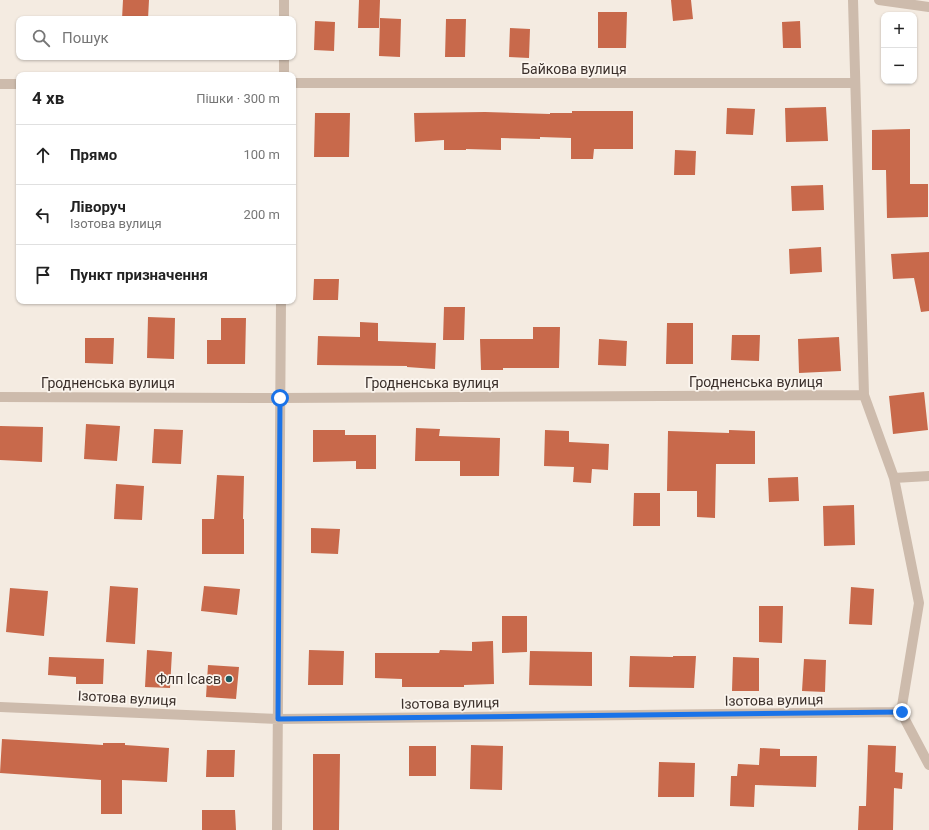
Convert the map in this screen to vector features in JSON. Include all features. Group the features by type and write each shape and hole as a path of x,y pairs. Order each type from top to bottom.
{"street":[{"path":"284,0 284,16"},
{"path":"853,0 864,395 894,478 919,603 902,712 929,764"},
{"path":"879,0 929,8"},
{"path":"284,60 284,72"},
{"name":"Байкова вулиця","path":"296,83 855,83"},
{"path":"0,84 16,84"},
{"path":"277,830 281,304"},
{"name":"Гродненська вулиця","path":"0,397 280,398 864,395"},
{"path":"894,478 929,476"},
{"name":"Ізотова вулиця","path":"0,706 278,719 902,712"}],"building":[{"path":"123,0 149,0 148,16 122,16"},
{"path":"359,0 380,0 379,28 358,28"},
{"path":"671,0 691,0 693,19 673,21"},
{"path":"598,12 627,12 626,48 598,48"},
{"path":"380,18 401,19 400,57 379,56"},
{"path":"446,19 466,19 465,57 445,57"},
{"path":"315,21 335,22 334,51 314,50"},
{"path":"800,21 801,48 783,48 782,22"},
{"path":"510,28 530,29 529,58 509,57"},
{"path":"826,107 828,141 786,142 785,108"},
{"path":"727,108 755,109 753,135 726,134"},
{"path":"572,111 633,111 633,149 594,149 593,159 571,159 571,138 501,138 501,150 444,150 444,140 415,142 414,113 485,112 550,114 572,113"},
{"path":"315,113 350,113 349,157 314,157"},
{"path":"910,129 910,184 928,184 928,217 887,218 886,170 872,170 872,130"},
{"path":"675,150 696,151 695,175 674,175"},
{"path":"823,185 824,210 792,211 791,186"},
{"path":"821,247 822,272 790,274 789,249"},
{"path":"929,252 929,311 921,312 914,278 893,279 891,254"},
{"path":"314,279 339,279 338,300 313,300"},
{"path":"444,307 465,307 464,340 443,340"},
{"path":"148,317 175,318 174,359 147,358"},
{"path":"221,318 246,318 245,364 207,364 207,340 221,340"},
{"path":"360,322 378,323 378,341 436,343 435,369 407,366 317,365 318,336 360,337"},
{"path":"667,323 693,323 693,364 666,364"},
{"path":"533,327 560,327 559,368 503,368 503,370 481,370 480,339 533,339"},
{"path":"732,335 760,335 759,361 731,360"},
{"path":"839,337 841,371 799,373 798,339"},
{"path":"85,338 114,338 113,364 85,363"},
{"path":"599,339 627,341 626,366 598,365"},
{"path":"924,392 928,430 893,434 889,396"},
{"path":"86,424 120,426 117,461 84,459"},
{"path":"0,426 43,427 42,462 0,460"},
{"path":"416,428 440,429 439,436 500,438 499,476 460,476 460,461 415,461"},
{"path":"154,429 183,430 181,464 152,463"},
{"path":"313,430 345,430 345,435 376,435 376,469 356,469 356,461 313,462"},
{"path":"545,430 569,431 569,442 609,444 608,470 592,469 591,483 573,482 574,467 544,466"},
{"path":"729,430 755,431 755,464 716,464 715,518 697,517 697,491 667,491 668,431 729,433"},
{"path":"217,475 244,476 244,554 202,554 202,519 214,519"},
{"path":"798,477 799,501 769,502 768,478"},
{"path":"116,484 144,486 142,520 114,519"},
{"path":"634,493 660,493 660,526 633,526"},
{"path":"854,505 855,545 824,546 823,506"},
{"path":"311,528 340,529 338,554 311,553"},
{"path":"110,586 138,588 135,644 106,642"},
{"path":"204,586 240,589 237,615 201,611"},
{"path":"851,587 874,589 872,625 849,624"},
{"path":"10,588 48,591 44,636 6,632"},
{"path":"759,606 783,606 782,643 759,642"},
{"path":"502,616 527,616 527,652 502,653"},
{"path":"493,641 494,684 464,685 464,687 402,687 402,679 375,678 375,653 439,653 440,650 472,651 472,642"},
{"path":"147,650 172,652 170,688 145,687"},
{"path":"309,650 344,651 343,685 308,685"},
{"path":"530,651 592,652 592,686 529,685"},
{"path":"630,656 696,656 694,688 629,687"},
{"path":"49,657 104,659 103,684 76,684 76,677 48,675"},
{"path":"733,657 759,658 759,691 732,691"},
{"path":"804,659 826,660 825,692 802,691"},
{"path":"208,665 239,667 236,699 206,697"},
{"path":"2,739 103,745 103,743 125,743 125,745 169,748 167,782 122,780 122,814 101,814 101,780 0,773"},
{"path":"471,745 503,746 502,790 470,789"},
{"path":"868,745 896,746 895,772 903,773 902,789 894,788 893,830 858,830 859,806 866,806"},
{"path":"409,746 436,746 436,776 409,776"},
{"path":"760,748 780,749 780,756 817,756 816,787 755,785 754,807 730,806 731,776 737,776 738,764 759,765"},
{"path":"207,750 235,750 234,777 206,777"},
{"path":"313,754 340,754 339,830 313,830"},
{"path":"659,762 695,763 694,797 658,797"},
{"path":"202,810 235,810 236,830 202,830"}],"place":[{"name":"Флп Ісаєв","path":"229,679"}],"route":[{"path":"280,398 278,719 902,712"}]}
